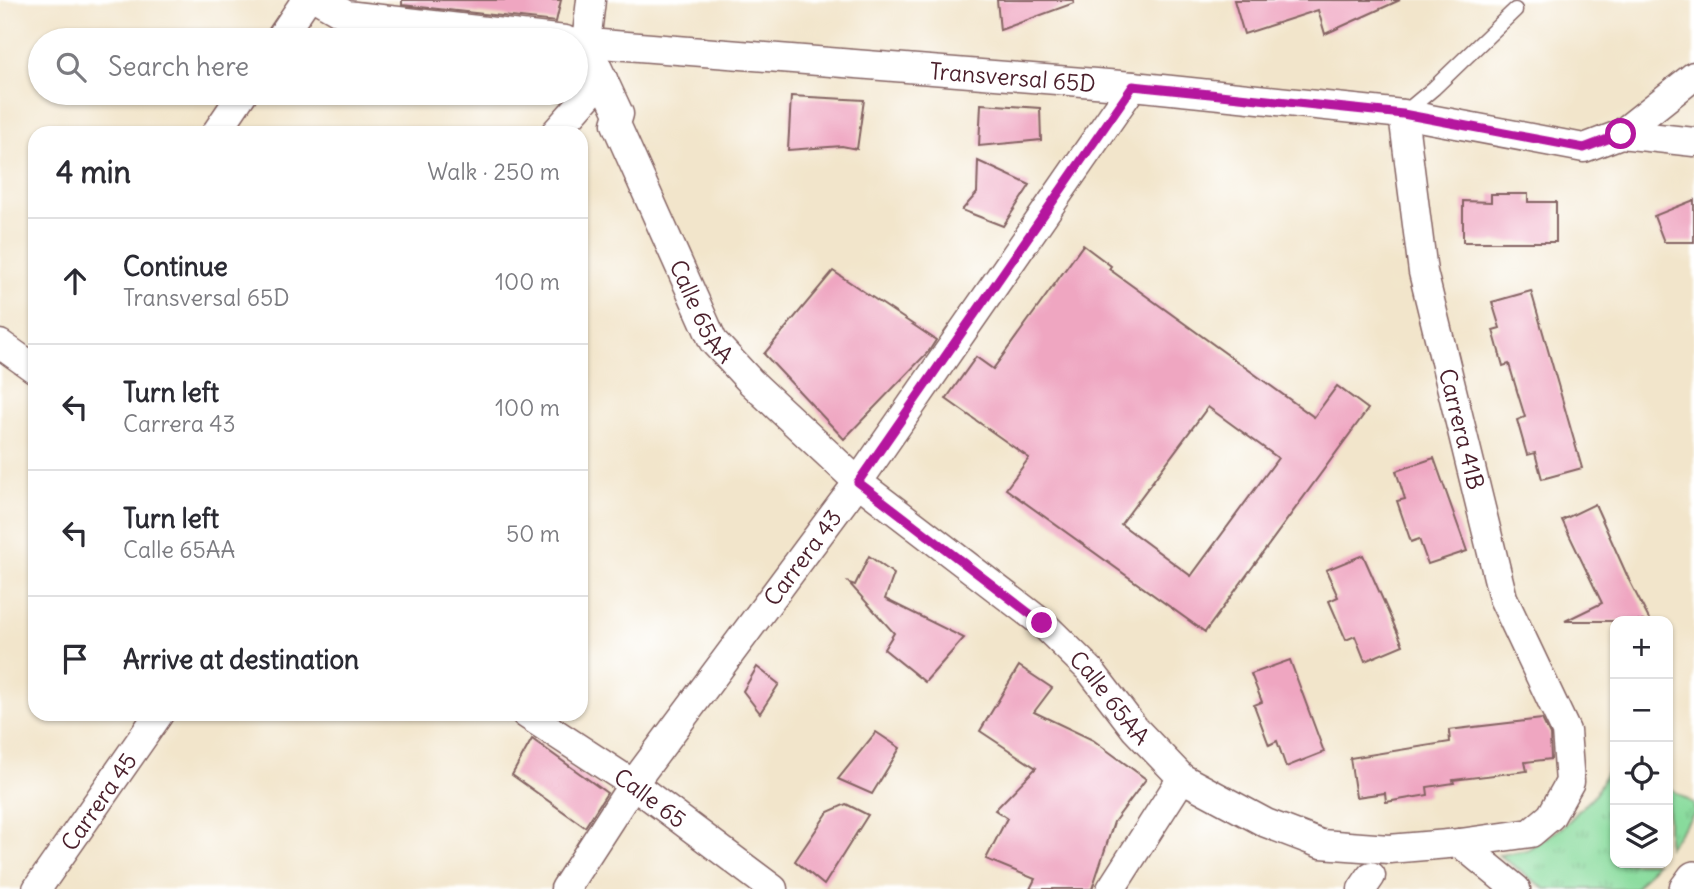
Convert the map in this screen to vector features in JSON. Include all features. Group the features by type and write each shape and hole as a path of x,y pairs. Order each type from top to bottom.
{"street":[{"path":"287,28 306,0"},
{"name":"Transversal 65D","path":"320,0 346,15 461,28"},
{"path":"581,28 591,0"},
{"name":"Transversal 65D","path":"588,42 1133,86 1403,114 1584,148 1621,134 1694,142"},
{"path":"588,58 603,79 588,96"},
{"path":"1621,134 1694,76"},
{"name":"Calle 65AA","path":"603,79 619,114 616,124 713,341 751,382 858,482 1042,623 1090,670 1135,729 1182,778 1266,823 1321,844 1389,849 1460,843 1531,834 1551,816 1570,782 1566,731"},
{"name":"Carrera 43","path":"565,889 633,784 858,482 1133,86"},
{"path":"221,126 235,105"},
{"path":"561,126 580,105"},
{"name":"Carrera 41B","path":"1403,114 1423,272 1503,598 1566,731"},
{"path":"0,344 28,364"},
{"name":"Carrera 45","path":"37,889 154,721"},
{"name":"Calle 65","path":"537,721 633,784 773,889"},
{"path":"1111,889 1182,778"},
{"path":"1460,843 1517,889"},
{"path":"1686,889 1694,878"}],"lane":[{"path":"1403,114 1515,10"}],"green space":[{"path":"1610,764 1610,868 1652,868 1635,889 1545,889 1499,855 1527,850 1564,826 1596,793"},
{"path":"1673,790 1694,804 1694,814 1673,841"}],"building":[{"path":"402,0 561,0 556,22 402,5"},
{"path":"997,0 1073,0 1074,3 1000,30"},
{"path":"1234,0 1400,0 1325,34 1318,10 1244,34"},
{"path":"791,96 864,100 857,149 842,146 788,150"},
{"path":"981,104 1040,108 1041,140 979,146"},
{"path":"978,161 1030,185 1003,226 962,210 977,193"},
{"path":"1491,194 1528,194 1528,202 1556,202 1556,242 1463,242 1463,201 1491,202"},
{"path":"1694,200 1694,242 1664,242 1654,216"},
{"path":"1083,245 1111,266 1109,269 1314,417 1337,386 1368,409 1205,632 1006,489 1029,458 946,399 976,357 993,369","holes":["1208,407 1278,458 1191,576 1121,524"]},
{"path":"833,271 936,340 929,351 844,439 764,354"},
{"path":"1531,291 1582,468 1542,479 1535,453 1527,455 1517,420 1525,417 1509,364 1503,366 1493,330 1500,328 1492,302"},
{"path":"1434,458 1467,551 1428,564 1419,539 1411,542 1397,501 1405,499 1396,471"},
{"path":"1595,504 1647,616 1610,616 1610,621 1565,621 1602,603 1562,520"},
{"path":"1363,555 1403,645 1365,661 1355,636 1346,640 1329,601 1338,597 1326,570"},
{"path":"869,556 894,574 885,599 964,638 925,682 884,649 894,633 849,583 855,585"},
{"path":"1290,660 1324,752 1286,767 1277,741 1269,745 1254,705 1262,702 1251,674"},
{"path":"1019,666 1052,688 1034,712 1093,740 1146,779 1114,822 1092,889 1030,889 1035,879 986,859 1007,818 995,810 1036,768 980,731"},
{"path":"757,667 779,684 760,713 743,691"},
{"path":"1542,719 1550,735 1551,759 1525,762 1527,771 1453,780 1454,783 1427,787 1428,795 1386,802 1385,793 1356,797 1350,758 1450,742 1449,730"},
{"path":"876,732 900,748 872,794 838,779"},
{"path":"532,739 607,793 585,827 512,775"},
{"path":"846,804 868,815 824,885 795,861 828,812"}],"route":[{"path":"1042,623 858,482 1133,86 1403,114 1584,148 1621,134"}]}
